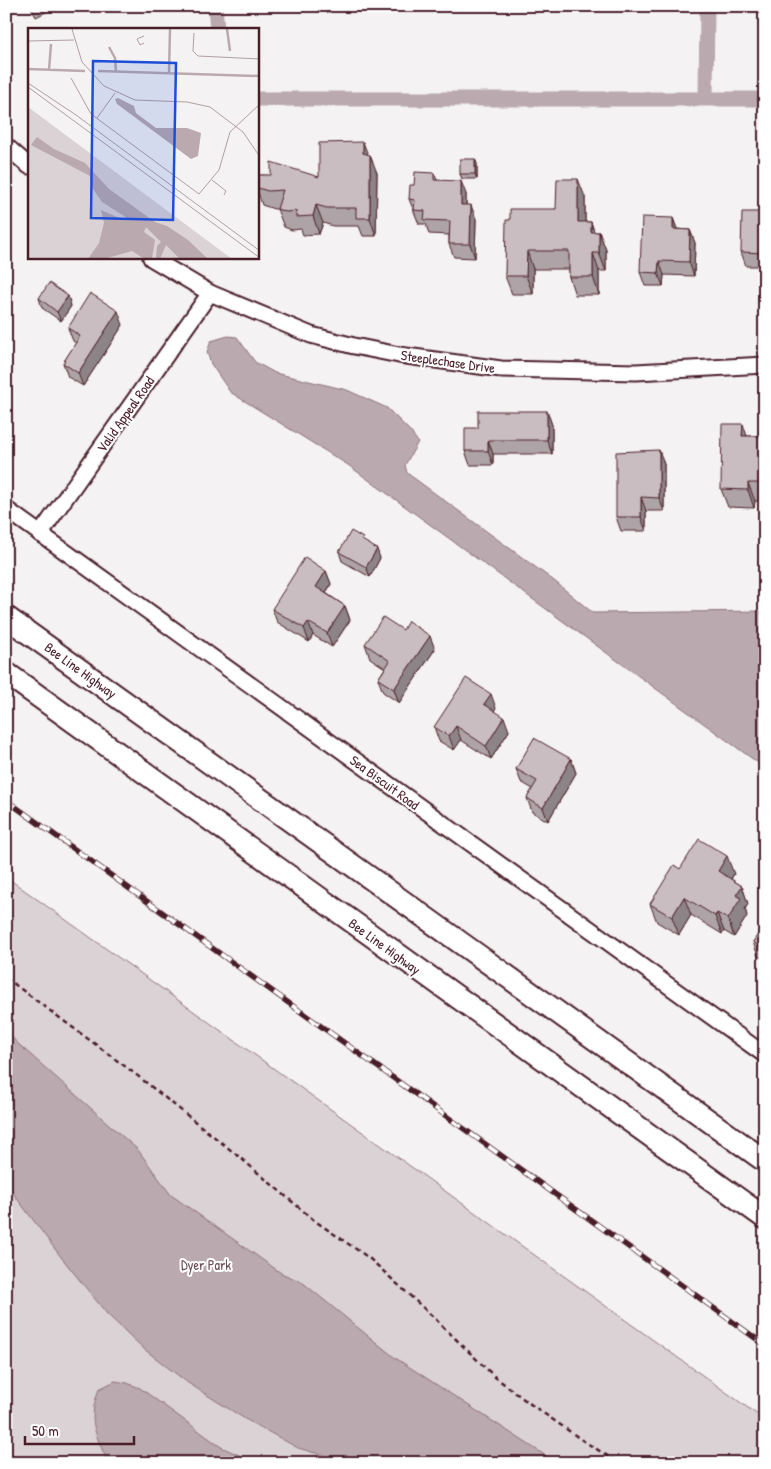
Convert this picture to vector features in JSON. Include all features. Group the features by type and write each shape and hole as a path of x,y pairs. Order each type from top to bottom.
{"highway":[{"name":"Bee Line Highway","path":"6,616 765,1161"},
{"name":"Bee Line Highway","path":"6,672 765,1218"}],"street":[{"path":"6,146 28,165"},
{"name":"Steeplechase Drive","path":"152,259 210,294 311,335 390,353 501,369 636,372 765,365"},
{"name":"Valid Appeal Road","path":"40,534 210,294"},
{"name":"Sea Biscuit Road","path":"6,508 765,1054"}],"path":[{"path":"6,978 134,1073 237,1155 315,1222 369,1258 495,1377 544,1414 619,1463"}],"green space":[{"name":"Dyer Park","path":"6,877 765,1420 765,1463 6,1463"}],"shaded area":[{"path":"228,336 237,337 255,362 275,373 347,390 387,408 418,442 405,465 407,473 553,580 593,613 765,611 765,768 348,465 230,392 211,364 207,352 211,341"},
{"path":"6,1028 15,1041 138,1150 171,1195 281,1273 302,1282 394,1357 557,1463 338,1463 336,1459 298,1448 245,1419 188,1383 144,1349 107,1314 6,1184"},
{"path":"115,1381 140,1388 221,1447 257,1463 108,1463 96,1435 93,1419 95,1400 99,1389"}],"building":[{"path":"363,142 363,153 370,155 370,218 356,218 356,208 327,208 316,205 313,216 296,217 296,211 286,212 277,209 283,190 268,191 259,188 259,175 271,175 271,162 319,177 319,143"},
{"path":"460,159 475,159 475,174 460,174"},
{"path":"415,172 434,173 434,180 461,181 461,205 471,205 470,244 449,244 450,221 424,220 425,211 414,210 415,200 409,199 410,185 414,185"},
{"path":"557,179 578,179 578,222 591,222 591,232 599,232 599,253 593,253 593,277 569,277 569,251 527,251 526,276 505,276 506,220 510,220 510,209 556,209"},
{"path":"742,212 765,212 765,253 741,252"},
{"path":"642,217 673,218 673,229 690,230 689,262 659,261 658,273 640,272"},
{"path":"49,283 68,296 57,312 39,298"},
{"path":"90,293 118,311 78,373 63,363 80,336 68,328"},
{"path":"478,411 547,411 547,440 488,440 488,451 465,451 465,428 478,428"},
{"path":"722,424 743,424 742,436 765,436 765,483 748,483 748,490 721,489"},
{"path":"659,450 659,498 641,497 641,517 616,517 616,452"},
{"path":"351,531 377,549 366,567 339,552"},
{"path":"305,557 326,571 316,587 345,606 327,633 308,622 304,628 272,609"},
{"path":"383,617 403,630 408,621 430,636 394,689 378,679 390,661 365,644"},
{"path":"466,678 491,694 484,704 504,717 486,746 456,726 449,736 434,727"},
{"path":"534,738 571,759 543,808 527,798 537,781 516,769"},
{"path":"699,839 727,856 718,871 742,886 736,895 741,898 728,919 717,913 715,916 684,897 672,917 650,904 674,865 680,869"},
{"path":"765,924 765,950 753,942"}],"waterway":[{"path":"215,6 217,28"},
{"path":"706,98 707,6"},
{"path":"259,99 765,99"}],"railway":[{"path":"6,800 765,1345"}]}
